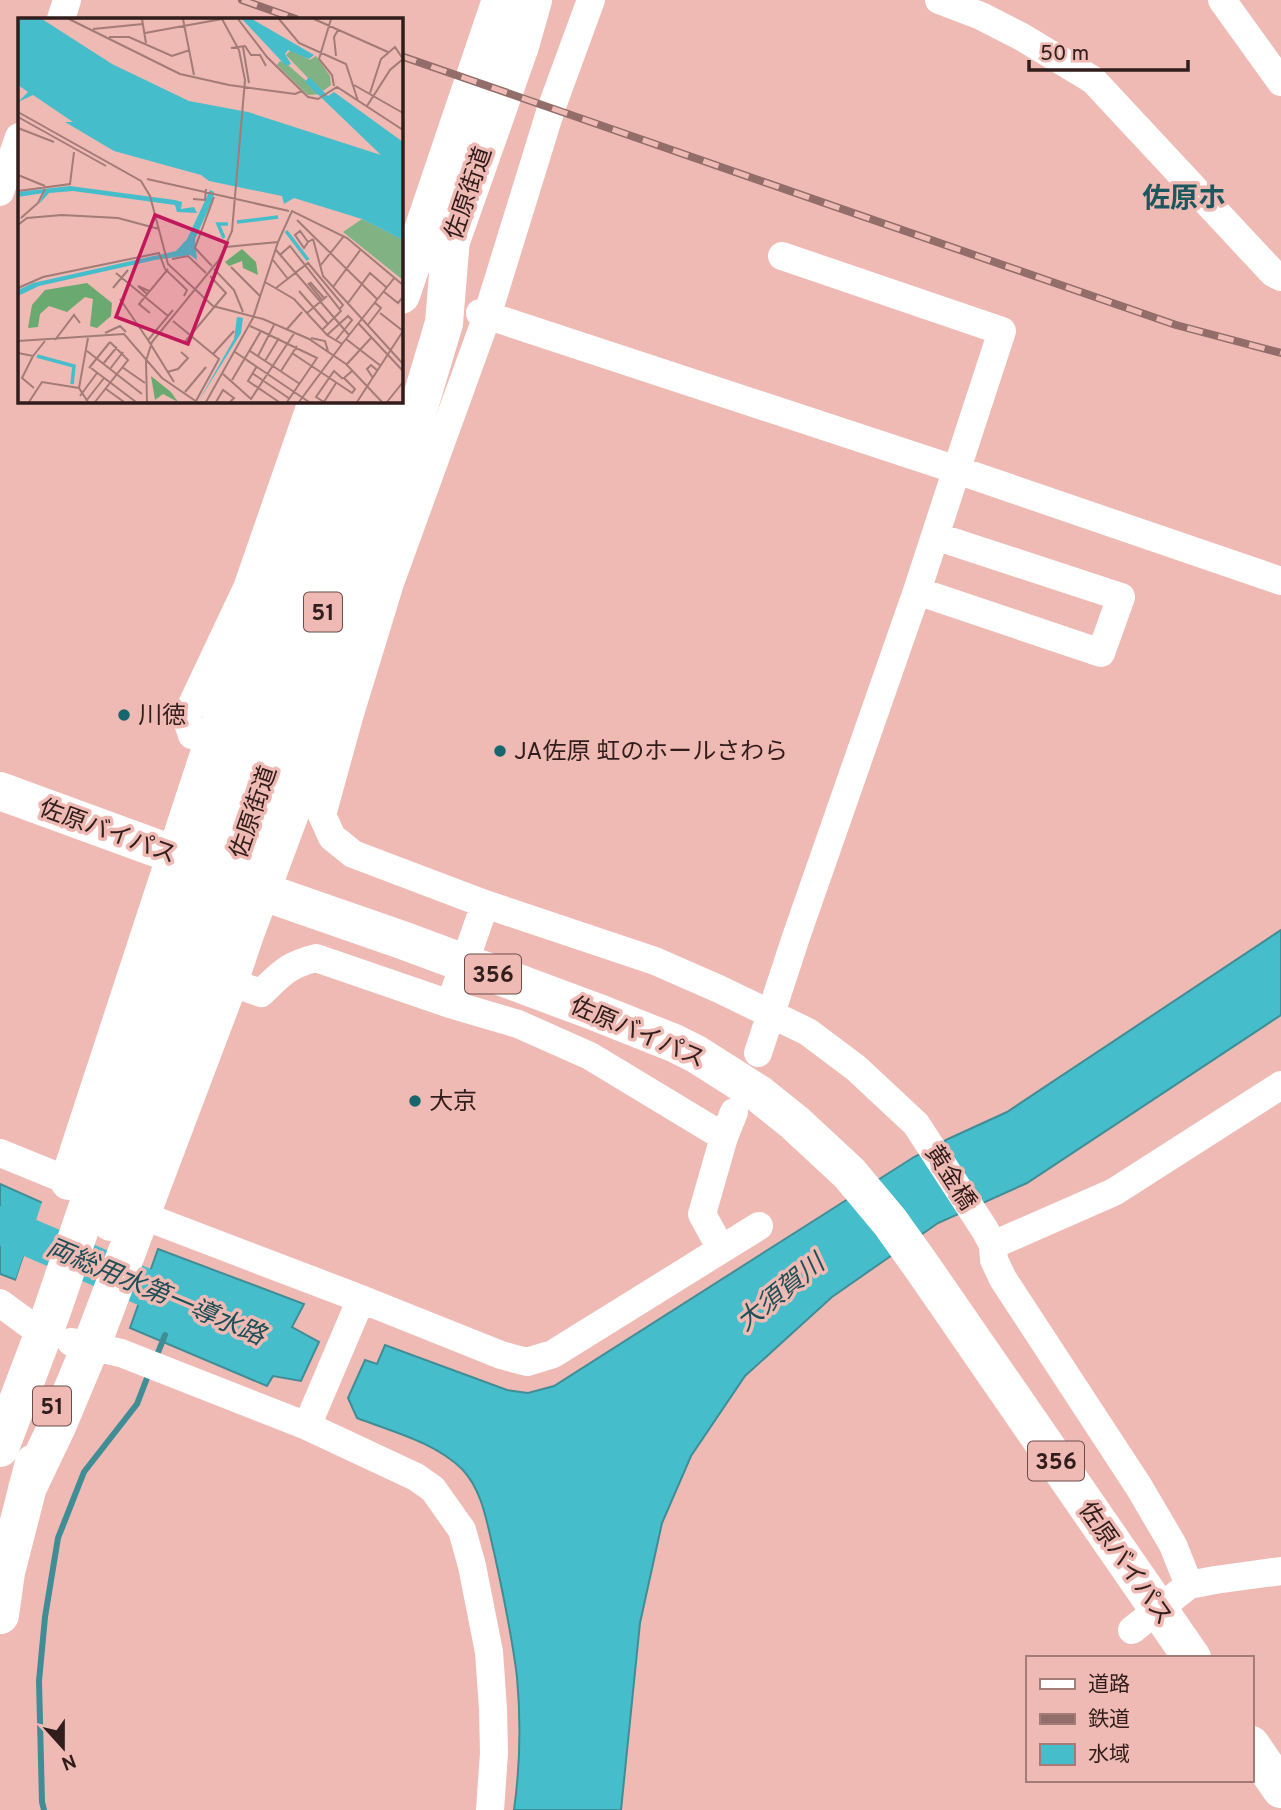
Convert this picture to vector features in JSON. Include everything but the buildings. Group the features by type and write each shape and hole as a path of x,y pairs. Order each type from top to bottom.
{"highway":[{"name":"佐原街道","path":"402,381 439,229 478,118 504,26 533,0"},
{"name":"佐原街道","path":"402,293 439,229"},
{"path":"402,256 439,229"},
{"path":"0,1615 6,1572 27,1489 58,1424 55,1324 100,1212 229,982 261,891 339,714 444,323 439,229"},
{"path":"55,1324 100,1212 175,855 335,402"},
{"name":"佐原街道","path":"236,817 364,402"},
{"name":"佐原街道","path":"100,1212 236,817 396,402"},
{"name":"佐原バイパス","path":"0,791 175,855 261,891 402,940 674,1043 759,1094 849,1173 890,1222 920,1264 1145,1620 1190,1656"},
{"name":"51","path":"0,1448 13,1411 55,1324"},
{"path":"1253,1748 1281,1789"}],"street":[{"path":"61,18 67,0"},
{"name":"黄金橋","path":"591,0 390,583 339,714 322,815 332,837 354,854 485,904 655,961 807,1032 856,1068 916,1124 989,1238 994,1260 1003,1279 1146,1499 1173,1545 1189,1586"},
{"path":"939,0 981,16 1022,37 1093,80 1273,273 1281,277"},
{"path":"1222,0 1281,82"},
{"path":"0,192 13,148"},
{"path":"758,1054 1002,331 782,256"},
{"path":"484,315 957,470 1281,581"},
{"path":"213,742 191,735 186,717 247,588 312,402"},
{"path":"916,591 1101,653 1121,597 935,536"},
{"path":"450,1004 485,904"},
{"path":"229,982 261,993 296,963 316,958 450,1004 518,1024 590,1056 729,1125 702,1214 721,1249"},
{"path":"989,1238 1114,1192 1281,1085"},
{"path":"0,1153 100,1212 360,1299 501,1355 527,1362 553,1354 759,1226"},
{"path":"307,1426 360,1299"},
{"path":"55,1324 121,1353 307,1426 416,1477 433,1489 461,1530 489,1652 494,1753 490,1810"},
{"path":"1145,1620 1189,1586 1281,1571"}],"water":[{"name":"大須賀川","path":"1281,930 1281,1015 1027,1183 938,1223 832,1297 745,1376 691,1456 662,1523 640,1623 621,1810 514,1810 519,1744 517,1677 504,1599 483,1508 469,1478 451,1460 412,1439 357,1418 348,1398 365,1360 377,1364 385,1345 507,1390 528,1393 554,1386 914,1157 1007,1112"},
{"path":"0,1184 43,1203 16,1280 0,1274"},
{"path":"158,1249 304,1304 292,1327 319,1342 301,1381 273,1376 267,1386 130,1328"}],"pier":[{"path":"43,1199 47,1204 20,1281 15,1283"}],"waterway":[{"name":"両総用水第一導水路","path":"0,1225 191,1307"},
{"path":"155,1360 165,1335"},
{"path":"44,1810 39,1681 45,1617 58,1538 84,1472 137,1404 149,1373"}],"railway":[{"path":"242,0 293,18"},
{"path":"402,56 1176,325 1281,353"}],"place":[{"name":"川徳","path":"124,715"},
{"name":"JA佐原 虹のホールさわら","path":"500,751"},
{"name":"大京","path":"415,1101"}],"district":[{"name":"佐原ホ","path":"1184,197"}]}
